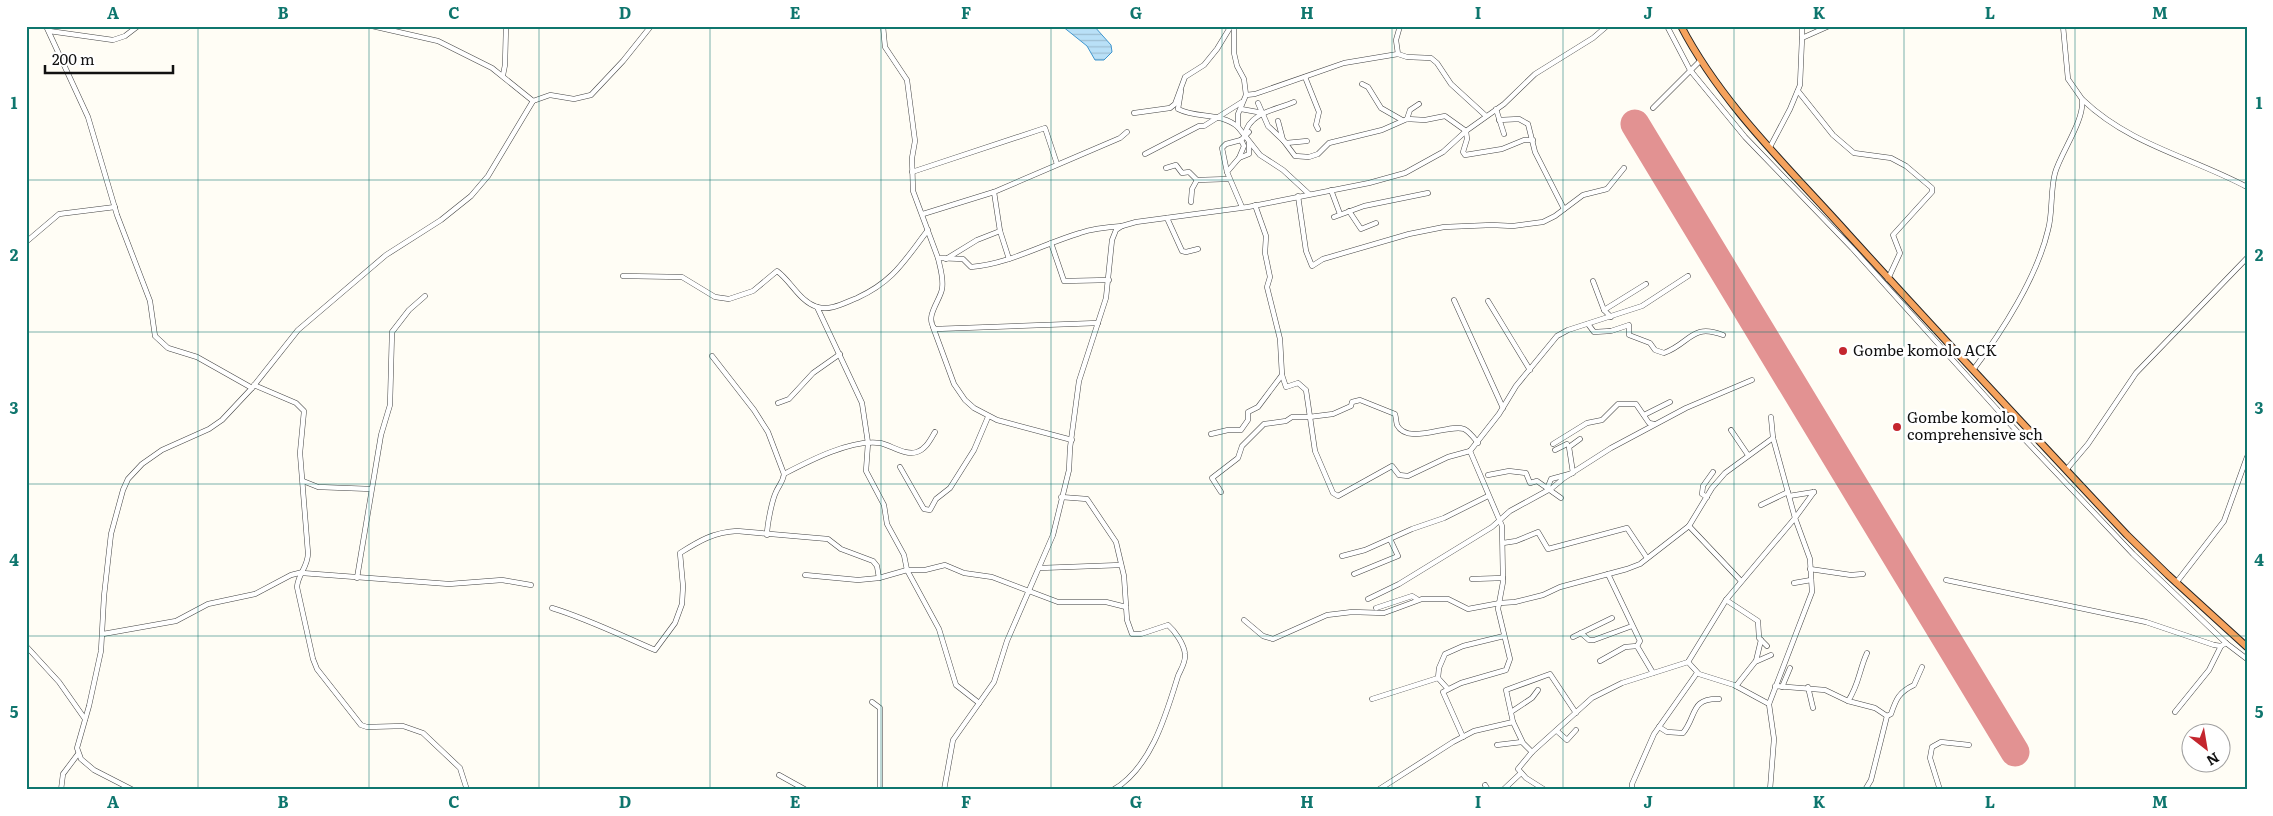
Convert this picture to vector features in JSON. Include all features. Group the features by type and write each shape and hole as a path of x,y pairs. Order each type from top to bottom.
{"highway":[{"path":"1681,26 1700,61 1725,95 1888,279 2066,470 2176,583 2247,646"}],"street":[{"path":"47,28 113,40 122,37 138,26"},
{"path":"372,26 438,40 481,61 502,75 533,101"},
{"path":"502,75 505,65 506,26"},
{"path":"61,790 66,770 78,754 78,742 98,662 111,534 126,483 138,468 156,454 209,429 222,420 253,387 298,330 386,255 451,213 476,192 533,101 550,96 574,99 591,95 651,26"},
{"path":"883,26 884,47 905,76 908,84 915,141 912,172 913,191 938,258 943,287 932,315 933,328 958,391 974,408 988,417 1072,440"},
{"path":"1134,113 1147,110 1152,113 1170,108 1175,104 1185,77 1194,73 1211,57 1232,26"},
{"path":"1232,26 1236,66 1244,79 1246,95 1238,114 1238,127"},
{"path":"1398,54 1396,40 1400,26"},
{"path":"938,258 963,259 971,267 988,266 1086,231 1242,208 1369,183 1404,173 1443,152 1535,74 1593,38 1607,26"},
{"path":"1667,26 1690,70 1746,138 1852,248 2050,466 2133,554 2226,643 2247,659"},
{"path":"1770,147 1798,91 1802,76 1802,26"},
{"path":"1802,38 1829,26"},
{"path":"2063,26 2068,79 2083,100 2107,121 2132,137 2247,187"},
{"path":"47,28 88,118 115,208 150,300 153,328 158,340 174,351 197,357 253,387 296,403 303,409 300,453 308,553 307,564 297,587 313,659 320,674 364,726 403,726 423,733 460,768 467,790"},
{"path":"1246,95 1255,94 1350,62 1398,54 1407,57 1431,58 1437,63 1451,84 1486,116"},
{"path":"1653,108 1700,61"},
{"path":"1305,77 1319,112 1316,125 1318,129"},
{"path":"1362,84 1368,87 1381,108 1405,119 1425,120 1445,116 1466,131 1467,139 1463,152 1465,155 1502,149 1524,140 1533,140"},
{"path":"1182,86 1178,109 1195,116 1218,116 1238,127 1246,134"},
{"path":"1798,91 1833,135 1854,153 1891,158 1906,166 1932,188 1931,193 1917,211 1893,235 1900,253 1888,279"},
{"path":"1973,370 2000,332 2034,269 2048,232 2056,173 2083,100"},
{"path":"1145,154 1199,126 1204,126 1242,102"},
{"path":"1239,158 1249,154 1246,126 1263,113 1294,102"},
{"path":"1258,103 1268,126 1296,156 1318,154 1329,144 1382,130 1405,119 1410,110 1419,104"},
{"path":"1241,109 1263,113"},
{"path":"1496,109 1504,134"},
{"path":"1499,120 1510,118 1528,124 1535,152 1564,209"},
{"path":"1278,121 1283,140 1286,143 1306,142"},
{"path":"912,172 1045,128 1057,164"},
{"path":"923,214 994,192 1120,138 1127,132"},
{"path":"1242,208 1229,179 1222,148 1226,144 1241,140 1246,134"},
{"path":"1227,172 1239,158 1244,146 1241,140"},
{"path":"1248,142 1260,155 1283,170 1308,194"},
{"path":"1166,168 1176,165 1182,173 1189,172 1197,180 1229,179"},
{"path":"1298,196 1306,251 1311,266 1323,259 1368,248 1409,234 1464,225 1512,226 1543,222 1582,195 1607,189 1624,168"},
{"path":"1190,202 1192,189 1197,180"},
{"path":"1331,190 1340,214"},
{"path":"994,192 1000,231 1009,259"},
{"path":"1334,216 1428,194"},
{"path":"1255,205 1266,236 1265,253 1270,277 1267,286 1280,339 1283,359 1282,375 1286,386 1298,383 1306,390 1316,451 1333,493 1338,496 1392,466 1402,477 1414,474 1448,457 1470,451 1478,443 1530,370 1557,336 1568,330 1642,306 1688,276"},
{"path":"26,242 58,214 115,208"},
{"path":"1350,211 1362,228 1376,223"},
{"path":"1167,218 1182,251 1198,249"},
{"path":"944,790 953,740 994,682 1006,641 1053,536 1069,470 1079,381 1105,305 1112,240 1116,230 1122,226"},
{"path":"817,307 842,306 876,289 890,278 905,261 928,230"},
{"path":"946,259 977,240 1000,231"},
{"path":"1051,243 1064,280 1109,280"},
{"path":"2066,470 2088,444 2136,373 2247,258"},
{"path":"623,276 686,278 709,294 723,300 735,298 753,291 777,270 792,288 817,307 862,403 868,443 867,474 880,496 887,515 887,524 904,555 907,570 939,629 956,686 979,703"},
{"path":"1593,281 1604,310 1611,317"},
{"path":"1604,310 1646,284"},
{"path":"357,578 381,435 390,405 392,332 409,310 425,296"},
{"path":"1454,300 1503,408"},
{"path":"1488,301 1530,370"},
{"path":"933,328 1098,323"},
{"path":"1588,324 1594,332 1611,332 1628,325 1628,335 1650,343 1655,350 1664,353 1677,348 1698,332 1709,329 1724,334"},
{"path":"778,403 789,399 808,377 840,354"},
{"path":"712,356 754,410 768,432 784,474 784,480 775,493 767,535"},
{"path":"1211,434 1228,430 1241,430 1248,420 1248,412 1258,407 1282,375"},
{"path":"1368,600 1398,584 1500,521 1510,511 1548,490 1657,423 1752,380"},
{"path":"1221,492 1212,478 1238,458 1242,446 1264,424 1286,421 1292,417 1334,414 1351,406 1352,402 1360,400 1395,414 1396,423 1401,429 1422,434 1458,428 1466,430 1478,443"},
{"path":"1644,416 1670,402"},
{"path":"1556,450 1567,443 1582,426 1602,420 1618,404 1636,404 1650,424 1657,423"},
{"path":"900,467 924,509 930,510 936,499 950,488 974,450 988,417"},
{"path":"1770,790 1774,739 1769,704 1809,603 1811,580 1810,559 1795,518 1773,438 1771,417"},
{"path":"1731,430 1748,455"},
{"path":"784,474 846,447 868,443 881,443 898,450 916,453 925,447 935,432"},
{"path":"1244,620 1263,636 1273,639 1327,615 1352,612 1384,614 1418,599 1448,599 1468,609 1515,602 1535,598 1560,587 1636,566 1689,526 1724,473 1773,438"},
{"path":"1553,444 1567,443 1580,439"},
{"path":"1567,443 1573,473"},
{"path":"1463,737 1443,692 1447,688 1506,670 1510,659 1498,609 1503,578 1503,543 1500,521 1470,451"},
{"path":"2176,583 2224,521 2247,457"},
{"path":"1488,475 1509,471 1526,473 1530,483 1537,481 1562,498"},
{"path":"1707,497 1702,494 1703,486 1713,472"},
{"path":"303,481 318,487 371,489"},
{"path":"1545,790 1535,787 1521,773 1518,766 1576,713 1602,693 1622,683 1688,662 1726,600 1795,518 1814,492 1789,494 1761,505"},
{"path":"1342,556 1444,518 1488,496"},
{"path":"1061,497 1087,499 1090,501 1116,542 1132,634 1141,634 1168,625 1182,644 1185,658 1152,746 1127,780 1113,790"},
{"path":"1689,526 1741,581"},
{"path":"1503,543 1516,541 1538,532 1548,549 1627,528 1647,558"},
{"path":"552,608 591,621 613,634 655,650 675,623 682,604 684,586 680,553 706,537 721,532 741,531 828,540 841,549 873,561 877,566 879,578"},
{"path":"1354,574 1398,556 1390,539"},
{"path":"805,574 858,580 879,578 907,570 925,570 945,565 964,574 992,577 1058,602 1106,602 1126,607"},
{"path":"1040,568 1121,565"},
{"path":"1810,569 1852,575 1863,574"},
{"path":"102,634 176,621 208,604 255,594 291,575 303,573 449,584 502,580 531,584"},
{"path":"1608,574 1640,641 1637,646"},
{"path":"1472,579 1503,578"},
{"path":"1794,583 1811,580"},
{"path":"1946,580 2146,622 2221,646"},
{"path":"1376,608 1412,596 1418,599"},
{"path":"1726,600 1758,621 1761,640 1756,661 1736,686"},
{"path":"1573,637 1612,618"},
{"path":"1581,633 1583,637 1594,640 1632,626"},
{"path":"1447,688 1438,678 1439,668 1445,654 1462,646 1504,636"},
{"path":"1761,640 1767,646"},
{"path":"2175,712 2209,670 2221,646 2226,643"},
{"path":"26,646 58,682 85,719"},
{"path":"1600,661 1626,647 1637,646"},
{"path":"1637,646 1652,673"},
{"path":"1848,701 1862,672 1861,665 1866,654"},
{"path":"1756,661 1771,655"},
{"path":"1688,662 1697,672 1736,686 1769,704"},
{"path":"1865,790 1870,780 1887,716 1891,714 1896,698 1904,690 1914,685 1922,667"},
{"path":"1782,687 1790,668"},
{"path":"1632,790 1632,784 1640,763 1659,727 1697,672"},
{"path":"1532,752 1522,742 1513,722 1506,690 1550,674 1576,713"},
{"path":"1372,699 1438,678"},
{"path":"1775,686 1808,687 1825,690 1848,701 1875,708 1887,716"},
{"path":"1808,687 1813,708"},
{"path":"1511,712 1532,698 1538,690"},
{"path":"1659,727 1667,732 1683,732 1688,726 1696,706 1708,699 1718,699"},
{"path":"872,702 880,708 880,790"},
{"path":"1378,790 1474,731 1513,722"},
{"path":"1566,747 1567,740 1576,730"},
{"path":"1557,731 1567,740"},
{"path":"1497,745 1522,742"},
{"path":"1940,790 1930,758 1932,747 1941,742 1969,745"},
{"path":"78,754 94,770 133,790"},
{"path":"1503,790 1521,773"},
{"path":"779,775 806,790"}],"water":[{"path":"1062,26 1094,26 1111,45 1112,52 1104,60 1095,60 1087,46"}],"runway":[{"path":"1635,124 2015,752"}],"place":[{"name":"Gombe komolo ACK","path":"1843,351"},
{"name":"Gombe komolo comprehensive sch","path":"1897,427"}]}
